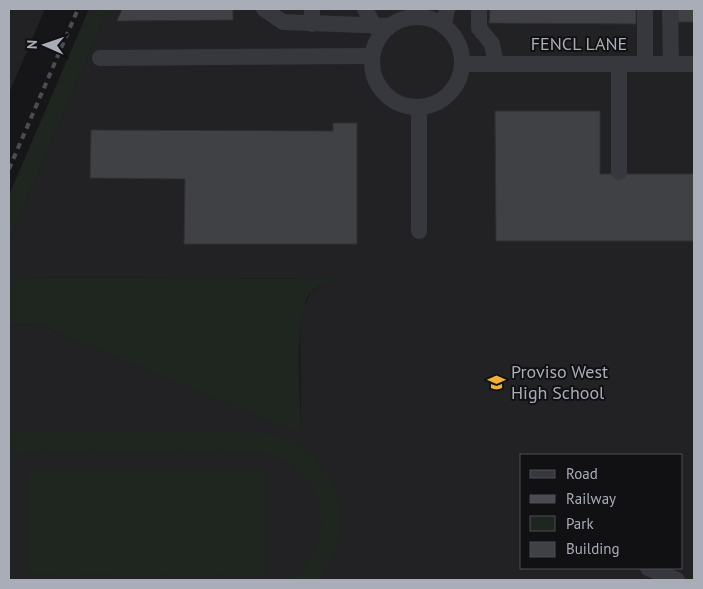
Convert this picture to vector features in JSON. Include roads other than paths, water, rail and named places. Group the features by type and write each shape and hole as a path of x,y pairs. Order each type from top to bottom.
{"street":[{"path":"264,9 283,22 312,16 381,26 408,17 421,16 433,19 446,17 451,31 458,41 463,64 458,83 450,94 430,106 419,108 397,103 387,96 375,78 372,67 372,56 380,35 381,26 365,9"},
{"path":"479,9 479,28 492,44 496,64"},
{"path":"645,9 645,64"},
{"path":"670,9 672,64"},
{"path":"100,58 372,56"},
{"name":"FENCL LANE","path":"463,64 694,64"},
{"path":"619,64 619,172"},
{"path":"419,108 419,232"},
{"path":"650,569 677,580"}],"railway":[{"path":"9,169 78,9"}],"place":[{"name":"Proviso West High School","path":"497,382"}]}
